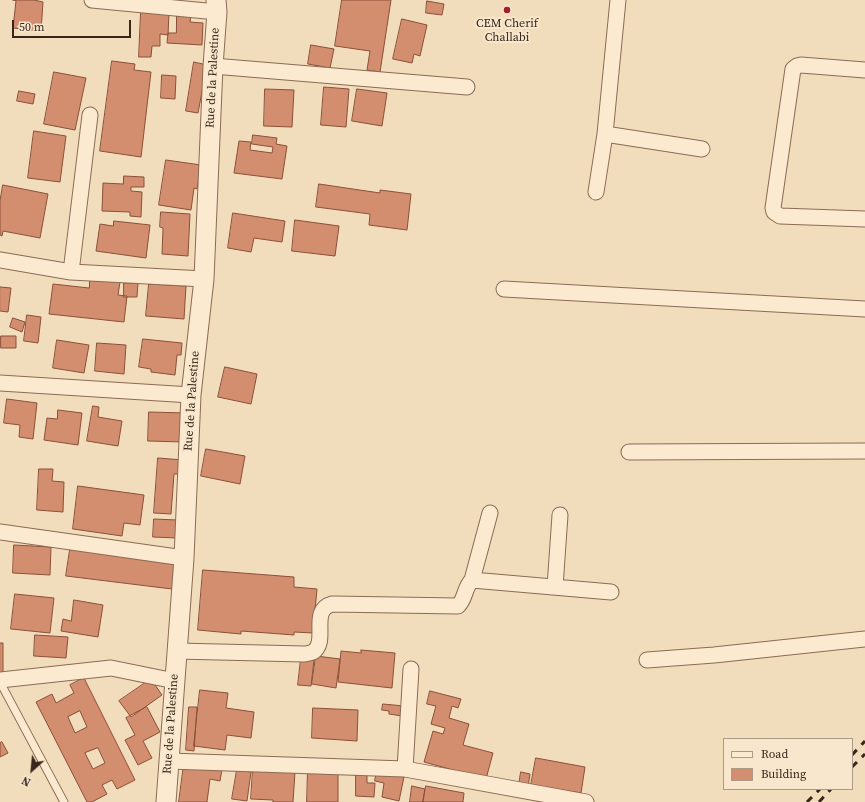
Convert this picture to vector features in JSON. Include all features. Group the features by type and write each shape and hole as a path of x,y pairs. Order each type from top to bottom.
{"street":[{"path":"92,0 216,6"},
{"path":"596,192 605,134 618,0"},
{"name":"Rue de la Palestine","path":"166,802 184,558 191,395 204,279 216,6"},
{"path":"865,70 801,65 796,66 794,69 773,208 774,212 780,216 865,219"},
{"path":"213,66 467,87"},
{"path":"71,272 90,115"},
{"path":"605,134 702,148"},
{"path":"0,260 71,272 204,279"},
{"path":"504,289 865,309"},
{"path":"0,383 191,395"},
{"path":"628,452 865,451"},
{"path":"176,651 304,654 313,652 318,646 321,611 326,605 458,606 462,601 467,585 472,580 490,513"},
{"path":"555,587 560,515"},
{"path":"0,532 184,558"},
{"path":"472,580 611,592"},
{"path":"647,660 714,655 865,639"},
{"path":"0,681 111,668 174,681"},
{"path":"405,769 411,669"},
{"path":"169,761 405,769 586,802"}],"lane":[{"path":"0,681 64,802"}],"building":[{"path":"13,0 34,0 43,2 41,31 13,28 16,1"},
{"path":"342,0 391,0 380,72 367,70 370,51 335,46"},
{"path":"427,1 444,4 442,15 426,13"},
{"path":"141,11 169,13 168,35 160,34 160,46 152,46 151,57 139,57"},
{"path":"177,13 191,14 190,22 203,23 202,45 167,43 168,33 176,33"},
{"path":"402,19 427,25 420,56 414,54 412,63 393,59"},
{"path":"311,45 334,49 330,68 308,64"},
{"path":"112,61 135,64 134,70 151,72 141,157 100,151"},
{"path":"194,62 207,65 198,113 186,111"},
{"path":"54,72 86,78 75,130 44,124"},
{"path":"162,75 176,76 175,99 161,98"},
{"path":"324,87 349,89 346,127 321,125"},
{"path":"265,89 294,90 292,127 264,126"},
{"path":"357,89 387,93 382,126 352,121"},
{"path":"19,91 35,94 33,104 17,101"},
{"path":"34,131 66,136 60,182 28,178"},
{"path":"253,135 277,138 276,144 287,146 282,179 234,173 239,141 251,142 250,150 272,153 273,147 252,144"},
{"path":"166,160 201,165 197,189 194,188 191,210 159,205"},
{"path":"124,176 144,177 144,187 131,187 131,191 142,192 141,217 130,216 130,212 102,211 103,183 123,184"},
{"path":"319,184 380,193 380,190 411,194 407,230 369,225 370,214 316,207"},
{"path":"3,185 48,194 40,238 3,231 2,236 0,235 0,201"},
{"path":"161,212 190,214 188,256 162,254 163,228 160,227"},
{"path":"233,213 285,221 282,242 254,238 251,252 228,248"},
{"path":"295,220 339,226 335,256 292,251"},
{"path":"114,221 150,225 146,258 96,251 100,224 113,226"},
{"path":"90,279 120,282 118,295 127,296 124,322 49,314 53,284 89,288"},
{"path":"124,283 138,283 137,297 124,297"},
{"path":"149,284 186,286 184,319 146,316"},
{"path":"0,287 11,288 8,312 0,311"},
{"path":"27,315 41,317 38,343 24,341"},
{"path":"13,318 25,322 22,332 10,327"},
{"path":"1,336 16,336 16,348 1,348"},
{"path":"143,339 182,343 181,355 177,355 175,375 151,372 151,369 139,367"},
{"path":"57,340 89,345 84,373 53,368"},
{"path":"97,343 126,345 124,374 95,371"},
{"path":"225,367 257,374 251,404 218,397"},
{"path":"7,399 37,403 33,439 19,437 20,425 4,423"},
{"path":"93,406 99,407 98,417 122,421 118,446 87,441"},
{"path":"58,410 82,413 78,445 44,440 47,418 57,419"},
{"path":"149,412 185,413 184,442 148,441"},
{"path":"206,449 245,456 240,484 201,476"},
{"path":"158,458 183,460 182,474 174,474 171,514 154,513"},
{"path":"39,469 53,469 52,481 64,482 63,512 37,510"},
{"path":"78,486 144,495 140,525 124,523 122,536 73,529"},
{"path":"154,519 177,520 177,538 153,537"},
{"path":"71,543 176,558 172,589 66,576"},
{"path":"14,545 51,547 50,575 13,573"},
{"path":"203,570 294,577 294,587 317,589 313,633 294,632 294,635 241,631 241,634 198,630"},
{"path":"15,594 54,598 50,633 11,629"},
{"path":"74,600 103,605 98,637 61,631 63,619 71,621"},
{"path":"35,635 68,637 66,658 34,656"},
{"path":"0,643 3,643 3,676 0,676"},
{"path":"361,650 395,653 392,688 338,682 341,651 361,653"},
{"path":"316,656 340,659 336,688 312,684"},
{"path":"301,659 314,660 311,686 298,685"},
{"path":"84,678 135,780 117,789 112,780 102,785 107,794 92,802 87,802 36,702 52,694 56,703 74,693 70,685","holes":["80,711 87,727 75,733 68,717","98,748 105,763 93,769 85,753"]},
{"path":"151,679 162,695 131,717 119,701"},
{"path":"200,690 228,693 226,708 254,712 251,738 227,735 225,750 194,746"},
{"path":"430,691 461,699 458,708 452,706 449,718 469,724 463,745 493,753 486,779 424,762 433,731 443,734 445,728 431,724 436,706 427,704"},
{"path":"383,704 404,706 402,716 389,714 389,711 382,710"},
{"path":"147,707 160,732 143,741 152,758 138,765 125,740 135,735 126,718"},
{"path":"189,707 197,707 194,751 186,750"},
{"path":"313,708 358,710 357,741 312,738"},
{"path":"2,742 8,753 0,757 0,743"},
{"path":"536,758 585,767 581,793 531,785"},
{"path":"184,764 222,769 220,781 210,779 207,802 179,802"},
{"path":"308,768 338,769 338,802 307,802"},
{"path":"253,769 295,772 293,802 273,802 273,800 251,799"},
{"path":"237,770 251,772 247,801 232,799"},
{"path":"377,771 404,777 399,801 382,797 384,783 375,781"},
{"path":"521,772 530,774 528,787 519,785"},
{"path":"356,774 367,774 367,783 375,783 374,797 356,796"},
{"path":"412,786 425,789 423,802 410,802"},
{"path":"426,786 464,793 463,802 423,802"}],"railway":[{"path":"853,754 865,741"},
{"path":"853,766 865,754"},
{"path":"807,802 819,790"},
{"path":"819,802 830,790"}],"place":[{"name":"CEM Cherif Challabi","path":"507,10"}]}
